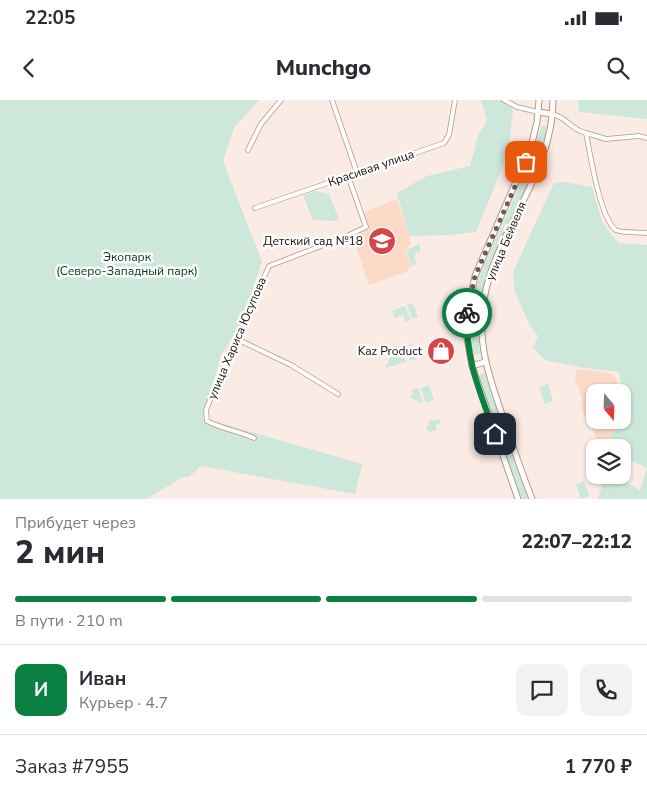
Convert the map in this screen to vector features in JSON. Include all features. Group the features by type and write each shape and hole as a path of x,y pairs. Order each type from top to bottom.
{"main road":[{"name":"улица Бейвеля","path":"518,499 468,352 468,304 471,290 492,236 526,162 535,133 539,100"},
{"name":"улица Бейвеля","path":"532,499 486,362 482,345 481,322 486,288 495,263 541,162 549,134 553,100"},
{"path":"538,112 552,114"},
{"path":"472,366 486,362"}],"street":[{"path":"248,150 261,124 281,100"},
{"path":"332,100 357,173"},
{"name":"Красивая улица","path":"255,208 444,143 449,135 455,100"},
{"path":"504,100 517,108 538,112"},
{"path":"552,114 562,116 575,131 606,139 639,136 647,138"},
{"path":"586,133 598,192 612,226 616,231 647,233"},
{"name":"улица Хариса Юсупова","path":"254,438 236,431 221,429 207,421 206,410 231,348 239,340 245,319 269,266 366,227 348,176"},
{"path":"239,340 291,365 338,394"}],"shaded area":[{"name":"Детский сaд №18","path":"397,199 410,238 411,244 405,249 411,268 408,271 369,285 352,235 369,229 364,212"},
{"path":"577,369 611,373 617,380 618,384 586,384 586,417 581,406 583,402 575,379"},
{"path":"593,429 614,429 612,439 596,439"}],"green space":[{"name":"Экопарк (Северо-Западный парк)","path":"0,100 259,100 234,128 223,161 262,262 239,327 221,355 203,418 362,464 355,494 201,466 189,477 183,477 146,499 0,499"},
{"path":"481,100 508,100 513,110 508,154 476,232 409,236 397,193 427,176 470,166 478,136 487,120"},
{"path":"578,100 647,100 647,119 579,112"},
{"path":"541,126 547,127 539,156 492,262 484,285 478,314 480,354 473,355 472,315 477,285 533,155"},
{"path":"565,182 592,187 602,222 618,243 647,245 647,468 631,461 631,439 612,439 610,436 616,429 631,429 631,384 621,384 619,372 584,368 545,360 533,348 538,336 529,324 515,292 513,272 554,183"},
{"path":"315,191 329,194 339,219 334,221 313,220 303,195"},
{"path":"420,244 420,252 416,253 414,257 417,264 411,266 406,250"},
{"path":"413,303 418,317 412,319 407,305"},
{"path":"405,306 411,320 406,322 403,315 395,318 392,311"},
{"path":"412,344 417,359 410,361 405,346"},
{"path":"400,346 406,362 385,368 395,347"},
{"path":"485,373 528,499 521,499 478,375"},
{"path":"548,384 553,401 545,404 539,387"},
{"path":"429,385 434,400 426,403 421,388"},
{"path":"418,388 422,403 409,397 413,394 411,390"},
{"path":"439,419 440,423 435,425 437,430 430,432 426,430 430,420"},
{"path":"647,468 647,499 598,499 602,484 630,484 640,491"},
{"path":"584,481 589,496 581,499 576,484"}],"way so far":[{"path":"467,313 475,276 526,162"}],"place":[{"name":"Детский сaд №18","path":"382,241"},
{"name":"Kaz Product","path":"441,351"}],"route":[{"path":"467,313 467,338 470,358 495,434"}]}
